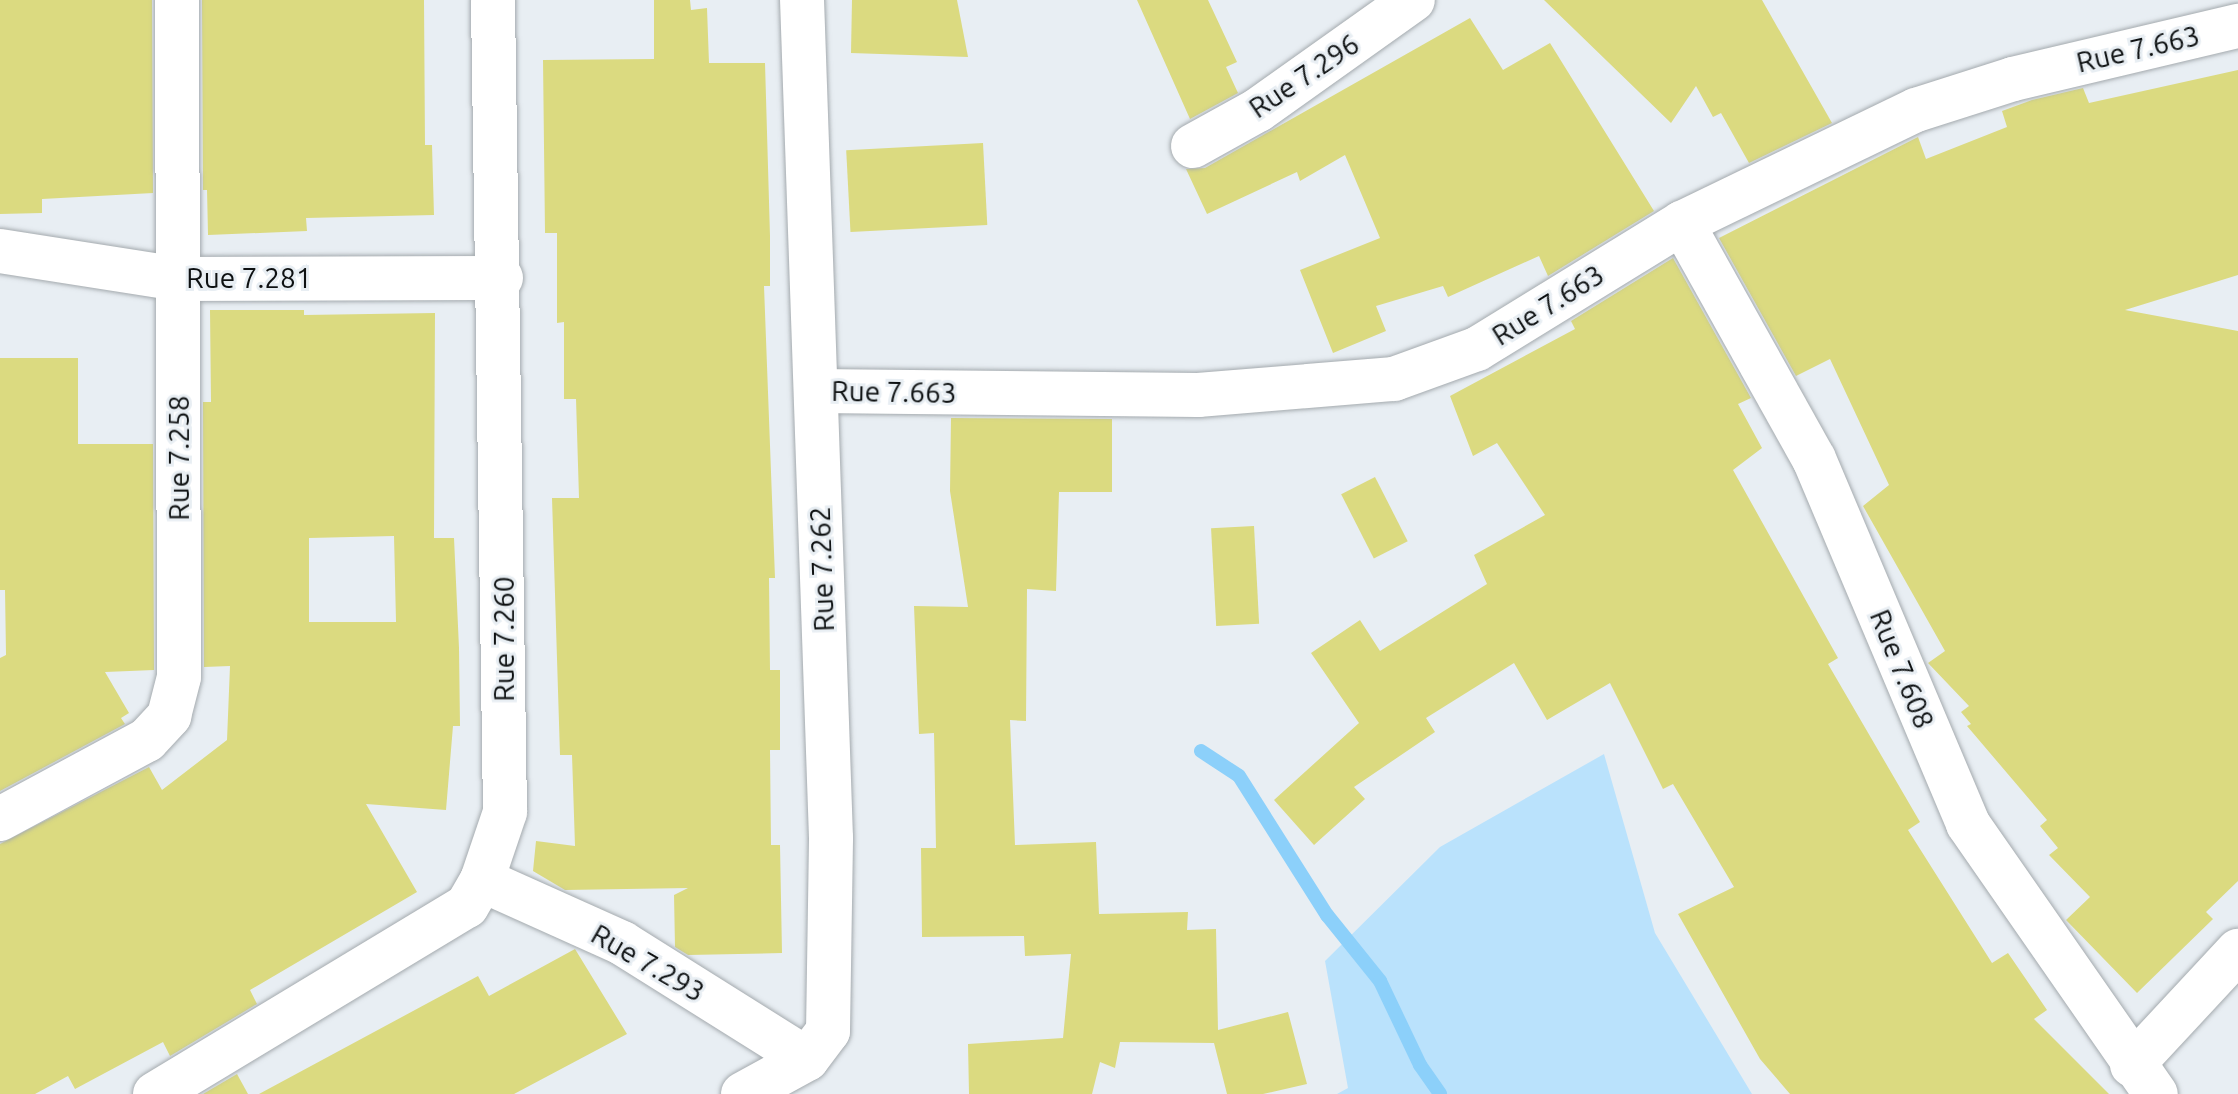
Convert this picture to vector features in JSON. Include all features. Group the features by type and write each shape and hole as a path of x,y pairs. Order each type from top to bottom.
{"street":[{"name":"Rue 7.258","path":"0,819 147,740 169,716 179,677 177,0"},
{"name":"Rue 7.260","path":"155,1094 467,906 482,880 505,812 501,278 493,0"},
{"name":"Rue 7.262","path":"743,1094 807,1059 828,1031 831,838 802,0"},
{"name":"Rue 7.296","path":"1193,146 1258,110 1413,0"},
{"name":"Rue 7.663","path":"816,391 1198,395 1394,379 1477,349 1682,223 1916,110 2013,79 2238,26"},
{"name":"Rue 7.608","path":"1682,223 1814,459 1968,824 2144,1079"},
{"name":"Rue 7.281","path":"0,251 179,279 501,278"},
{"name":"Rue 7.293","path":"482,880 622,943 807,1059"},
{"path":"2144,1079 2238,951"}],"shaded area":[{"path":"1604,754 1655,933 1752,1094 1337,1094 1348,1088 1325,961 1440,847"}],"building":[{"path":"0,0 152,0 153,193 42,199 42,213 0,214"},
{"path":"202,0 424,0 425,145 432,145 434,215 306,218 307,231 208,235 207,190 203,190"},
{"path":"654,0 690,0 691,10 707,8 709,63 765,63 770,286 764,286 775,578 769,578 770,670 780,670 780,750 770,750 771,845 780,845 782,953 688,955 675,947 674,895 688,888 565,890 533,871 536,841 575,846 572,755 560,755 552,498 579,498 576,399 564,399 564,322 557,323 557,233 545,233 543,60 654,59"},
{"path":"852,0 957,0 968,57 851,53"},
{"path":"1137,0 1208,0 1237,62 1226,67 1238,93 1190,119"},
{"path":"1544,0 1762,0 1832,123 1749,163 1721,113 1713,117 1696,86 1671,123"},
{"path":"1470,18 1503,70 1550,43 1654,211 1548,276 1539,256 1448,297 1443,286 1376,306 1386,331 1333,353 1300,270 1380,238 1345,155 1300,181 1297,172 1207,214 1186,169 1205,168"},
{"path":"2238,70 2238,275 2125,310 2238,331 2238,881 2206,912 2213,919 2137,993 2066,920 2090,897 2049,855 2058,848 2040,826 2047,820 1967,726 1971,724 1961,712 1969,706 1928,663 1945,651 1863,506 1889,485 1830,359 1796,376 1719,238 1918,137 1926,159 2007,127 2002,111 2032,100 2083,88 2089,103"},
{"path":"983,143 987,225 850,232 846,150"},
{"path":"1673,258 1751,398 1738,404 1762,448 1733,470 1838,658 1828,664 1920,822 1908,830 1992,963 2008,953 2047,1010 2034,1019 2109,1094 1790,1094 1760,1059 1678,914 1734,887 1673,784 1663,789 1610,683 1547,720 1514,663 1426,718 1435,732 1354,787 1365,799 1314,845 1274,800 1359,723 1311,653 1360,620 1380,651 1487,584 1474,555 1545,515 1497,443 1473,456 1450,396 1575,329 1571,321"},
{"path":"210,310 304,310 304,315 435,313 434,538 454,538 459,648 460,726 453,726 446,810 366,804 417,892 250,990 257,1004 170,1056 163,1042 75,1089 68,1076 35,1094 0,1094 0,844 149,767 162,790 227,740 230,666 204,667 203,402 211,402","holes":["394,536 396,622 309,622 309,538"]},
{"path":"0,358 78,358 78,444 153,444 154,670 105,672 129,713 121,718 125,724 0,791 0,658 6,655 5,590 0,590"},
{"path":"951,418 1112,419 1112,492 1059,492 1056,591 1027,589 1026,721 1010,720 1015,845 1096,842 1099,914 1188,912 1187,930 1216,929 1218,1030 1288,1012 1307,1084 1263,1094 1227,1094 1214,1043 1120,1042 1115,1068 1100,1062 1092,1094 969,1094 968,1044 1063,1038 1071,954 1025,956 1024,936 922,937 921,848 936,848 934,733 919,734 914,606 968,607 950,491"},
{"path":"1375,477 1408,541 1374,558 1341,494"},
{"path":"1254,526 1259,624 1216,626 1211,528"},
{"path":"575,949 627,1034 514,1094 259,1094 478,976 489,996"},
{"path":"237,1074 248,1094 203,1094"}],"waterway":[{"path":"1201,751 1239,776 1327,915 1380,981 1420,1065 1440,1094"}]}
